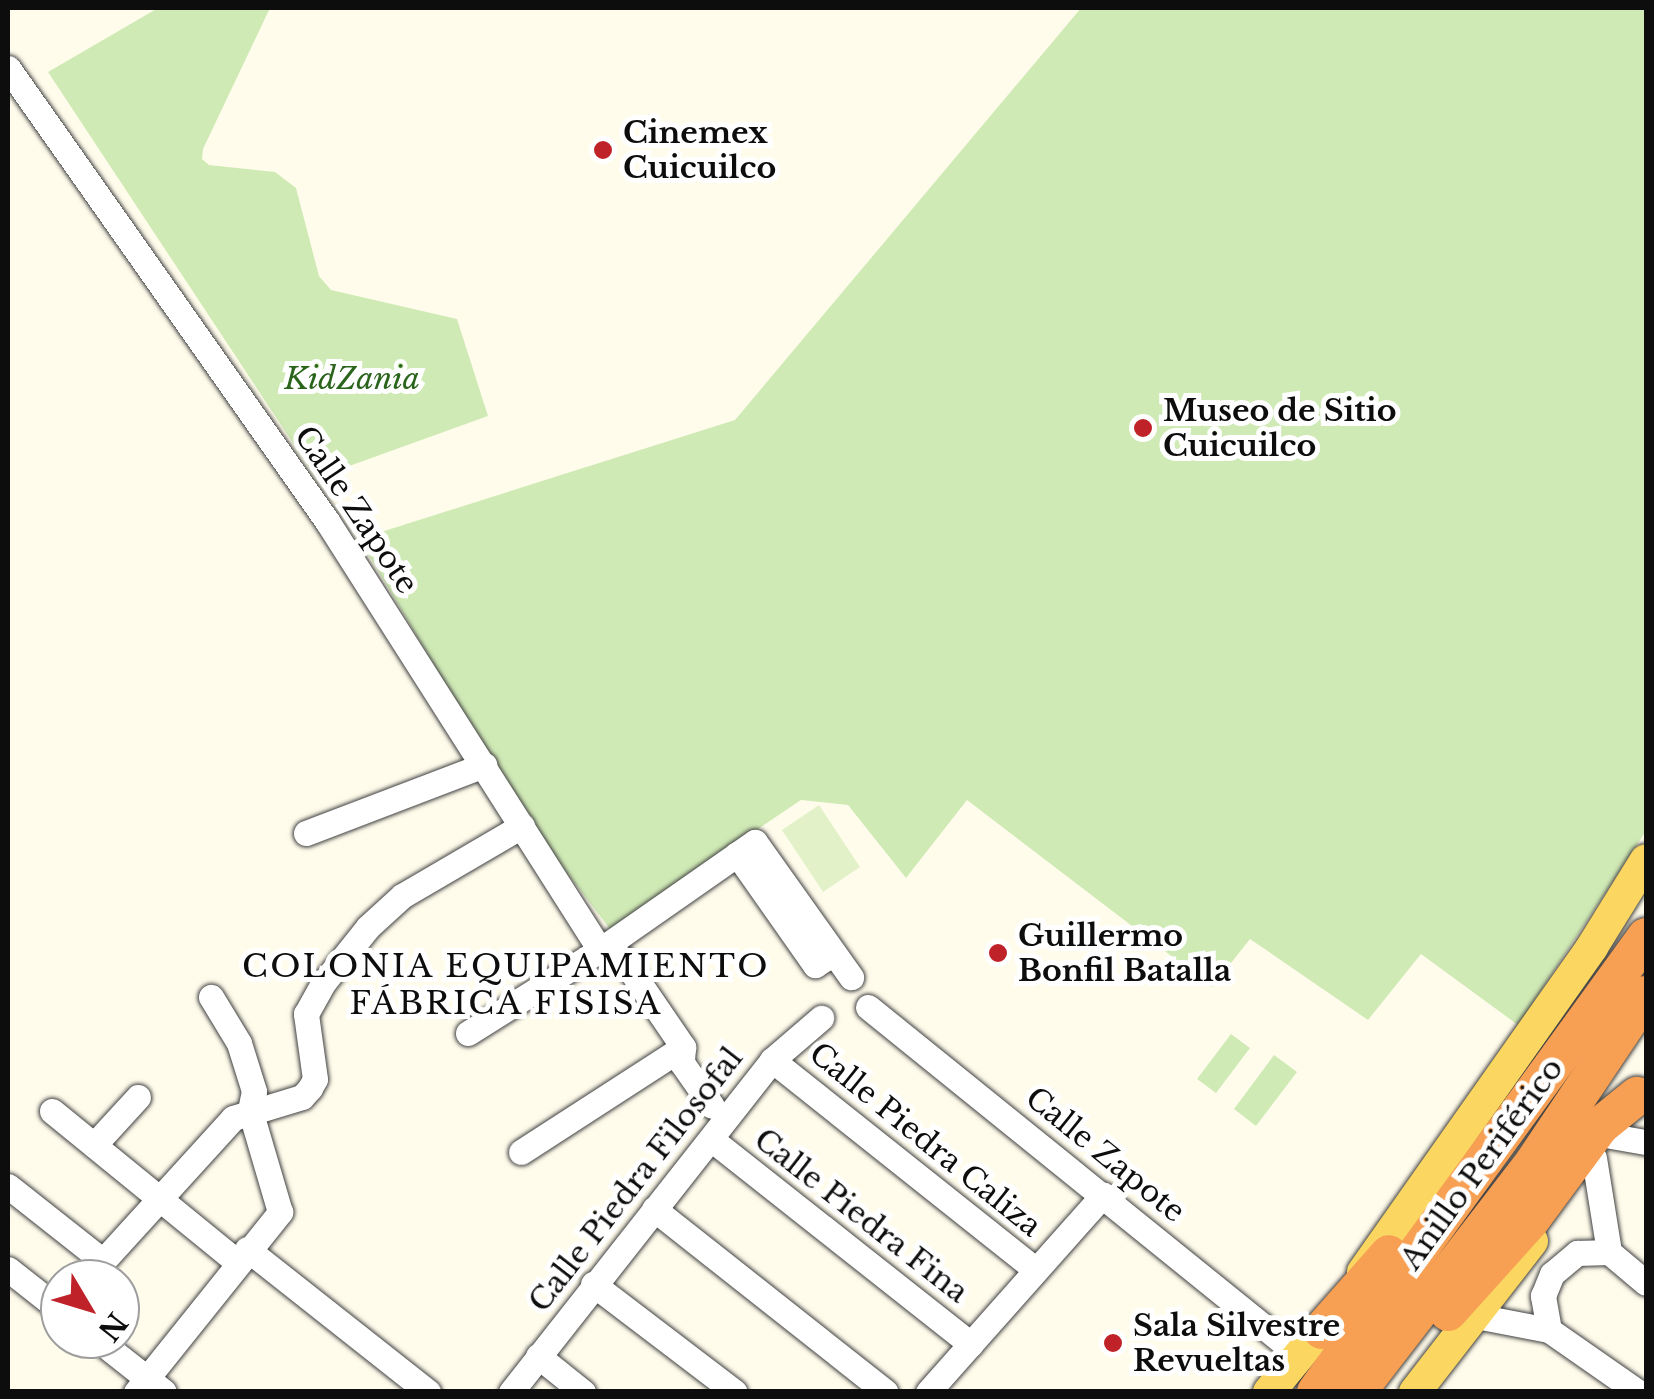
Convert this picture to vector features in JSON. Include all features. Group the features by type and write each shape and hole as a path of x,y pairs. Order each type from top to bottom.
{"highway":[{"name":"Anillo Periférico","path":"1316,1392 1646,937"},
{"path":"1329,1392 1413,1286 1611,1018 1646,962"},
{"path":"1382,1390 1646,995"},
{"name":"Anillo Periférico","path":"1382,1390 1646,1023"},
{"path":"1311,1343 1561,1056"},
{"path":"1382,1390 1530,1220 1600,1126 1642,1089"}],"main road":[{"path":"1269,1392 1311,1343 1592,947 1646,860"},
{"path":"1382,1390 1476,1316 1642,1089"}],"street":[{"name":"Calle Zapote","path":"8,68 327,521 600,950 623,959 683,1047 682,1063 712,1106"},
{"path":"306,833 484,765"},
{"path":"8,1186 103,1261 233,1118 302,1096 310,1088 314,1079 306,1014 324,982 368,927 402,896 522,826"},
{"path":"468,1033 600,950 738,854 815,965 834,953 851,977"},
{"path":"119,1359 149,1387 242,1255 280,1212 250,1110 254,1092 239,1043 211,997"},
{"name":"Calle Zapote","path":"868,1006 1103,1195 1311,1343"},
{"name":"Calle Piedra Filosofal","path":"511,1392 772,1060 821,1018"},
{"path":"521,1152 683,1047"},
{"name":"Calle Piedra Caliza","path":"772,1060 1036,1270"},
{"path":"94,1145 138,1097"},
{"path":"52,1111 160,1198 428,1392"},
{"name":"Calle Piedra Fina","path":"712,1139 971,1344"},
{"path":"1609,1252 1602,1147 1646,1142"},
{"path":"928,1392 1103,1195"},
{"path":"654,1208 886,1392"},
{"path":"1549,1330 1543,1296 1552,1274 1577,1254 1609,1252 1646,1283"},
{"path":"8,1269 40,1294"},
{"path":"593,1284 735,1392"},
{"path":"1476,1316 1549,1330 1638,1392"},
{"path":"538,1356 583,1392"}],"green space":[{"name":"KidZania","path":"158,8 270,8 203,149 202,159 209,165 275,172 296,188 319,276 331,290 457,319 488,416 316,478 48,72"},
{"path":"1081,8 1646,8 1646,831 1518,1025 1421,954 1368,1020 1250,939 1212,987 967,800 906,878 848,805 801,800 610,929 528,822 359,539 735,420"},
{"path":"819,805 860,867 823,892 782,830"},
{"path":"1231,1034 1250,1048 1216,1093 1197,1079"},
{"path":"1274,1055 1297,1072 1256,1126 1234,1109"}],"place":[{"name":"Cinemex Cuicuilco","path":"603,150"},
{"name":"Museo de Sitio Cuicuilco","path":"1143,428"},
{"name":"Guillermo Bonfil Batalla","path":"998,953"},
{"name":"Sala Silvestre Revueltas","path":"1113,1343"}],"district":[{"name":"COLONIA EQUIPAMIENTO FÁBRICA FISISA","path":"506,986"}]}
